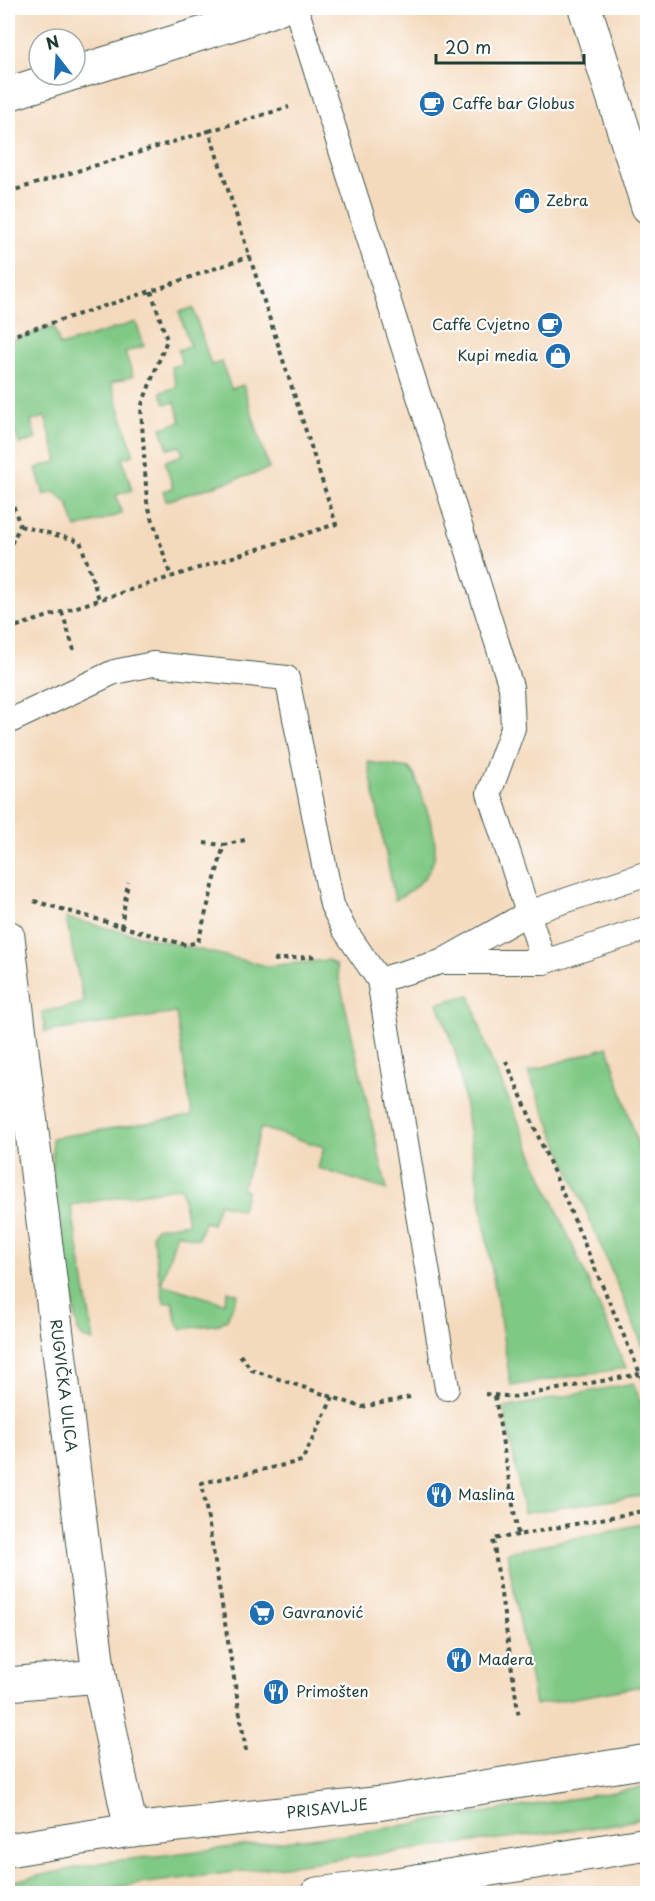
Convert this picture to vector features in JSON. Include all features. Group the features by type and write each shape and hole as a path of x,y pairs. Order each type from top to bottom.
{"street":[{"path":"87,69 278,8"},
{"path":"585,8 648,207"},
{"path":"8,94 30,87"},
{"name":"RUGVIČKA ULICA","path":"8,937 17,1084 99,1676 131,1830"},
{"path":"8,1684 99,1676"},
{"name":"PRISAVLJE","path":"8,1850 131,1830 383,1803 648,1761"},
{"path":"317,1893 391,1885 648,1844"}],"lane":[{"path":"296,8 511,687 513,728 489,794 544,962"},
{"path":"8,722 114,672 153,664 287,678 332,905 344,929 379,980 447,1388"},
{"path":"379,980 441,962 528,913 648,873"},
{"path":"441,962 544,962 648,928"}],"path":[{"path":"8,192 297,104"},
{"path":"8,618 9,629 336,524 209,131"},
{"path":"8,337 250,256"},
{"path":"151,291 167,340 141,407 147,502 171,577"},
{"path":"8,489 20,526 8,550"},
{"path":"20,526 80,541 99,599"},
{"path":"62,612 71,642"},
{"path":"204,843 224,845 249,839"},
{"path":"30,900 186,945 198,942 224,845"},
{"path":"121,927 128,882"},
{"path":"274,960 320,955"},
{"path":"506,1061 648,1392"},
{"path":"495,1396 518,1535"},
{"path":"246,1751 202,1483 302,1461 333,1397"},
{"path":"519,1718 493,1539 648,1510"}],"green space":[{"path":"193,308 211,365 222,362 231,389 243,385 269,469 166,501 163,491 173,488 165,461 183,455 180,446 168,449 161,428 181,422 175,402 165,404 161,392 177,387 171,367 182,364 178,350 190,346 179,312"},
{"path":"136,322 144,346 125,352 133,376 111,383 134,455 122,458 132,490 116,495 122,514 76,528 68,504 54,492 44,495 36,468 58,461 45,417 31,421 36,439 19,444 8,409 8,360 11,359 8,341 54,327 60,346"},
{"path":"368,762 409,768 415,776 433,830 435,846 433,860 427,874 415,887 395,900"},
{"path":"66,918 267,966 328,960 336,965 387,1190 318,1168 324,1147 261,1128 242,1189 247,1191 241,1210 219,1203 212,1224 204,1222 198,1239 177,1233 161,1284 224,1303 228,1291 238,1294 227,1319 220,1324 182,1329 176,1321 173,1302 164,1303 152,1234 156,1228 188,1223 181,1187 71,1205 94,1341 83,1338 78,1331 53,1176 52,1138 192,1116 176,1013 45,1032 42,1012 84,1003"},
{"path":"470,995 487,1050 626,1368 511,1386 457,1058 438,1003"},
{"path":"608,1047 647,1175 647,1356 528,1072"},
{"path":"633,1383 647,1417 647,1495 524,1513 504,1408"},
{"path":"647,1523 647,1685 535,1705 507,1552"},
{"path":"647,1787 647,1818 596,1827 90,1890 8,1893 8,1882 105,1862 361,1832"}],"place":[{"name":"Caffe bar Globus","path":"432,104"},
{"name":"Zebra","path":"527,201"},
{"name":"Caffe Cvjetno","path":"550,325"},
{"name":"Kupi media","path":"558,356"},
{"name":"Maslina","path":"439,1495"},
{"name":"Gavranović","path":"262,1613"},
{"name":"Madera","path":"459,1660"},
{"name":"Primošten","path":"276,1692"}]}
